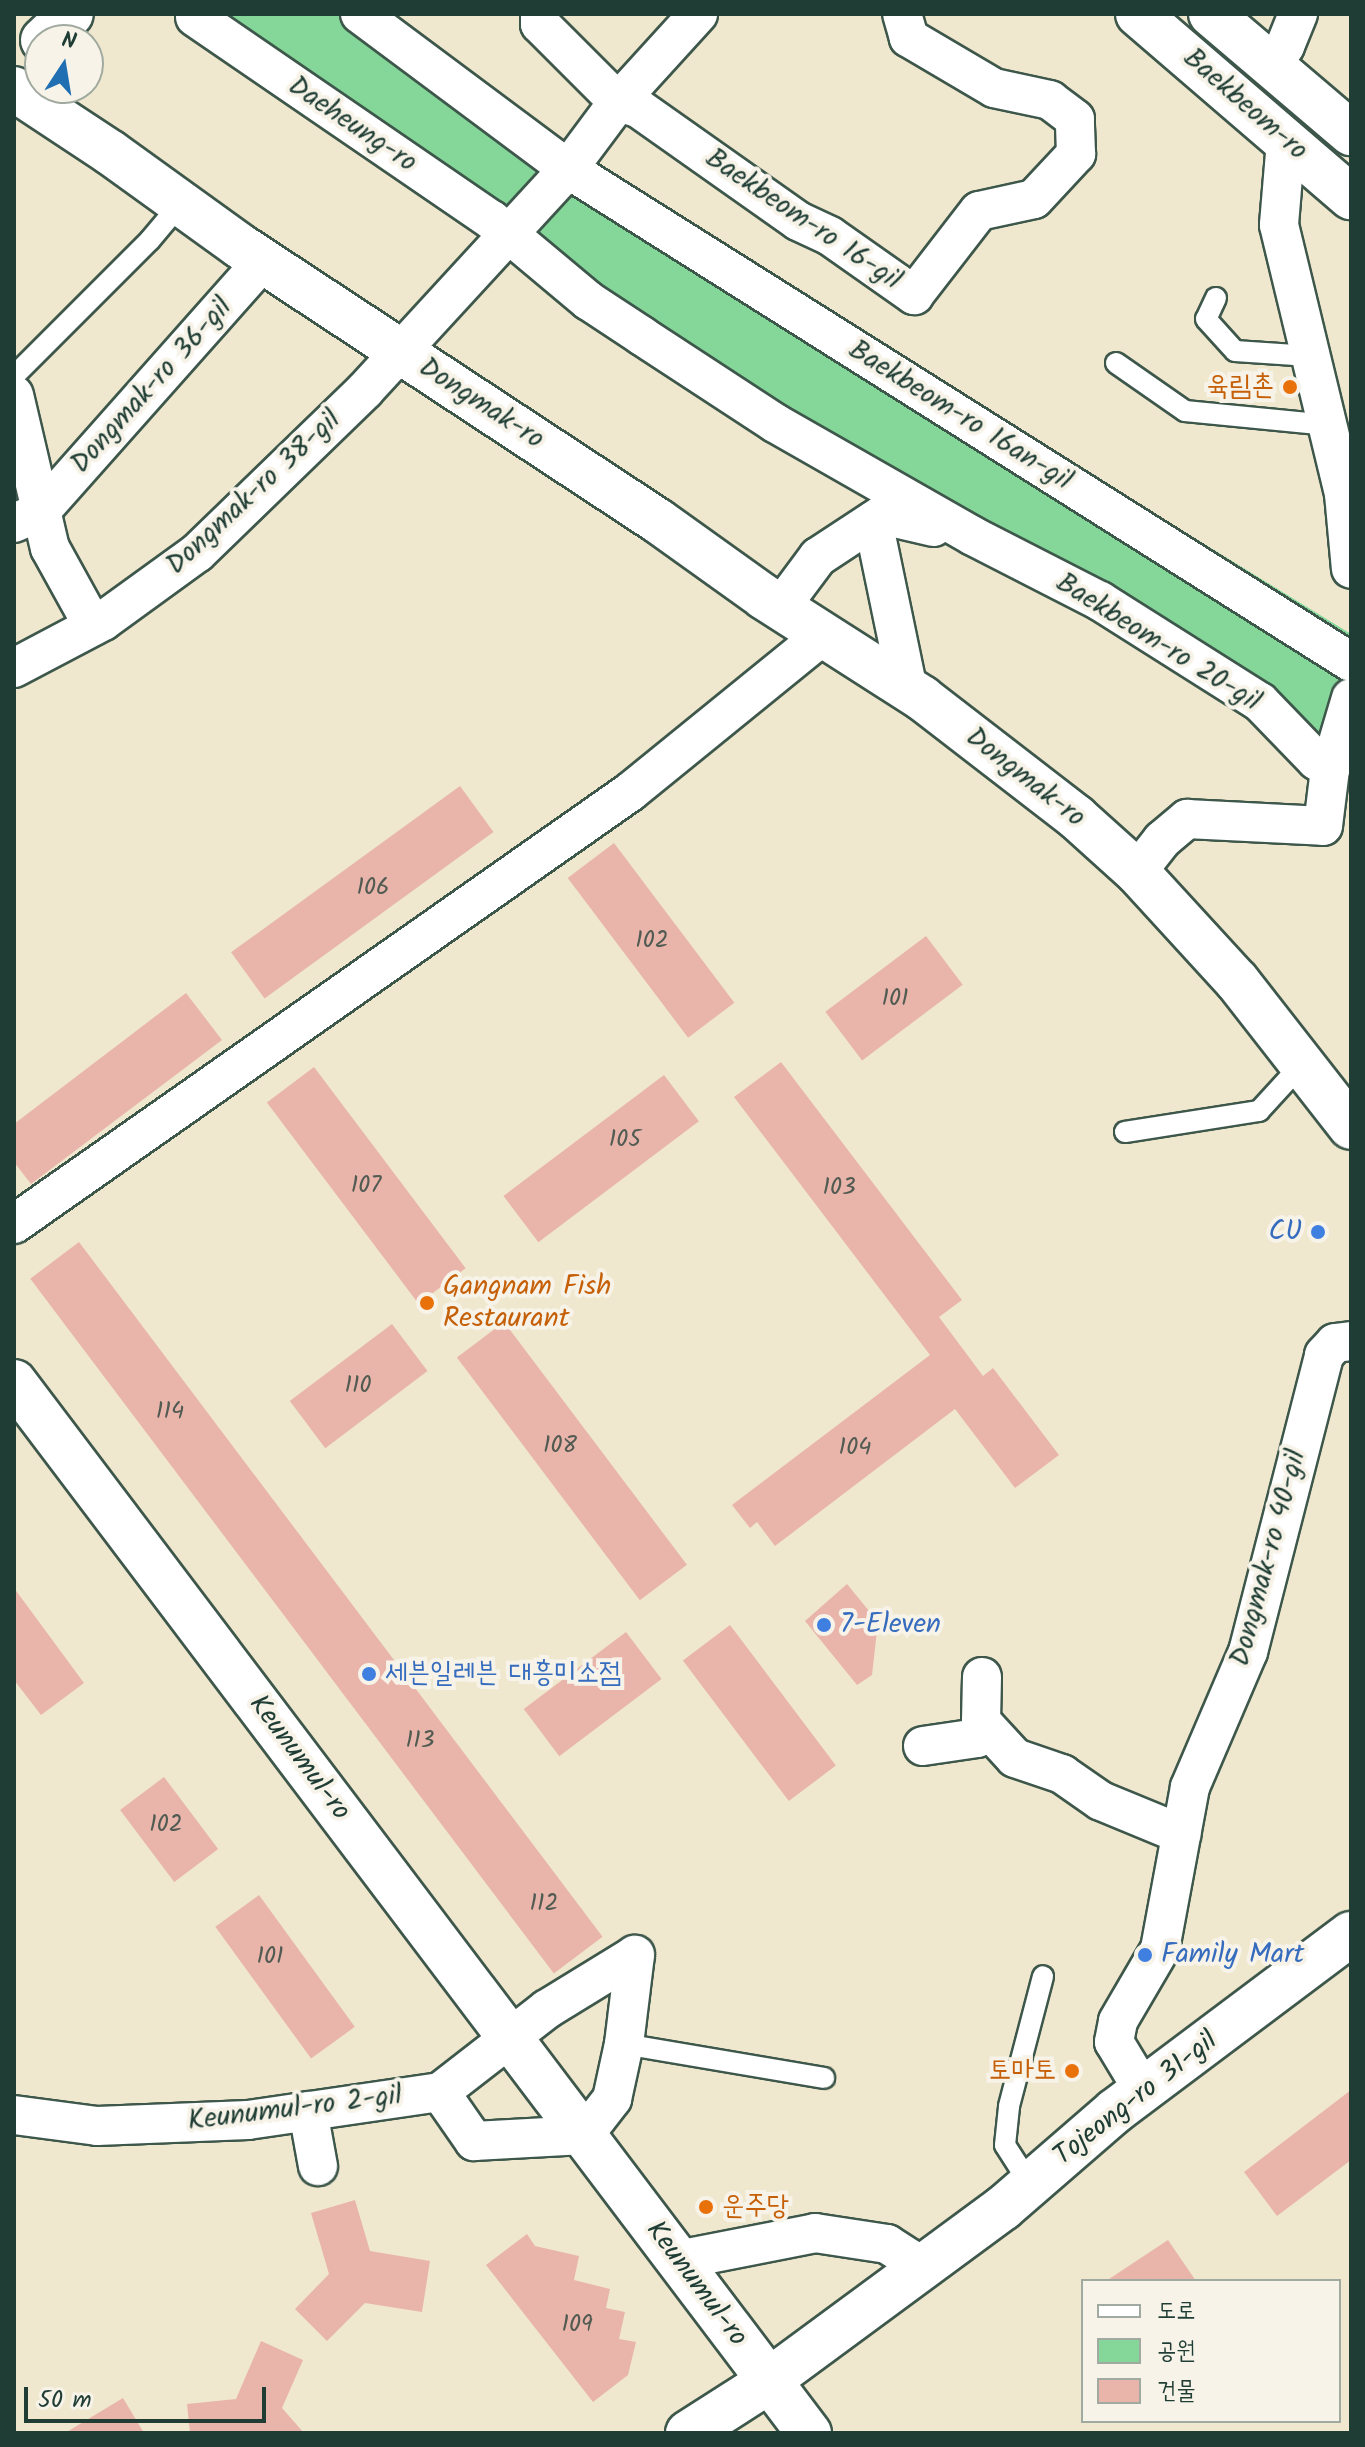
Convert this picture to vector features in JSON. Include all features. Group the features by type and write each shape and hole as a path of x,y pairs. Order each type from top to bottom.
{"main road":[{"name":"Baekbeom-ro","path":"1138,14 1351,197"},
{"name":"Baekbeom-ro","path":"1211,14 1351,133"},
{"name":"Dongmak-ro","path":"14,89 263,261 658,521 780,608 908,690 1076,817 1137,872 1237,981 1351,1127"},
{"name":"Keunumul-ro","path":"21,1402 509,2036 809,2433"},
{"name":"Tojeong-ro 31-gil","path":"688,2433 769,2380 923,2267 1030,2184 1143,2090 1351,1934"}],"street":[{"path":"360,14 568,169"},
{"path":"540,14 540,24 618,102"},
{"path":"399,350 568,169 618,102 698,14"},
{"name":"Baekbeom-ro 16-gil","path":"618,102 638,108 798,221 830,236 914,295 979,211 1034,199 1076,154 1075,119 1050,100 994,88 909,38 902,14"},
{"path":"1272,66 1298,14"},
{"name":"Daeheung-ro","path":"195,17 508,233"},
{"path":"1286,141 1279,225 1344,494 1351,569"},
{"name":"Baekbeom-ro 16an-gil","path":"568,169 1351,662"},
{"path":"508,233 589,301 748,406 973,536"},
{"name":"Dongmak-ro 36-gil","path":"28,517 263,261"},
{"name":"Dongmak-ro 38-gil","path":"14,668 93,626 197,553 365,390 399,350"},
{"name":"Dongmak-ro 36-gil","path":"14,395 28,517 50,548 93,626"},
{"path":"780,608 818,557 882,515 973,536"},
{"path":"873,521 908,690"},
{"name":"Baekbeom-ro 20-gil","path":"973,536 1100,601 1260,702 1316,760 1330,769"},
{"path":"14,1224 630,792 823,635"},
{"path":"1137,872 1162,840 1187,819 1323,826 1330,769 1351,698"},
{"name":"Dongmak-ro 40-gil","path":"1143,2090 1114,2042 1118,2021 1160,1949 1190,1787 1248,1652 1324,1355 1335,1343 1351,1341"},
{"path":"982,1677 981,1721 1015,1758 1062,1774 1101,1801 1181,1834"},
{"path":"923,1746 977,1738 988,1729"},
{"name":"Keunumul-ro 2-gil","path":"14,2115 97,2126 248,2120 440,2092 509,2036 635,1955 624,2044"},
{"path":"440,2092 474,2141 584,2135 612,2099 624,2044"},
{"path":"308,2111 318,2166"},
{"path":"678,2260 815,2233 887,2244 923,2267"}],"lane":[{"path":"14,376 150,240 181,203"},
{"path":"1216,298 1206,319 1235,351 1310,352"},
{"path":"1116,363 1185,411 1328,425"},
{"path":"1125,1132 1259,1111 1302,1064"},
{"path":"1030,2184 1005,2145 1009,2106 1043,1976"},
{"path":"624,2044 824,2078"}],"green space":[{"path":"230,14 394,14 642,199 1351,634 1351,769 597,296 218,28"}],"building":[{"path":"460,786 494,832 265,998 231,952"},
{"path":"614,843 734,1003 688,1038 568,878"},
{"path":"926,936 963,985 862,1061 825,1012"},
{"path":"186,993 222,1040 31,1184 14,1162 14,1124"},
{"path":"781,1062 962,1300 939,1317 983,1376 993,1368 1059,1455 1015,1488 955,1409 775,1546 757,1522 750,1528 732,1505 930,1355 734,1097"},
{"path":"314,1067 466,1268 419,1304 267,1103"},
{"path":"664,1075 699,1121 538,1242 503,1196"},
{"path":"79,1242 603,1937 554,1974 30,1279"},
{"path":"504,1322 687,1565 640,1600 457,1358"},
{"path":"392,1324 428,1371 325,1448 290,1401"},
{"path":"847,1584 878,1622 872,1675 857,1685 805,1621"},
{"path":"14,1588 84,1683 41,1715 14,1680"},
{"path":"730,1625 836,1766 789,1801 683,1661"},
{"path":"626,1632 662,1679 559,1756 524,1709"},
{"path":"164,1777 218,1849 174,1882 120,1810"},
{"path":"259,1895 355,2027 311,2059 215,1927"},
{"path":"1351,2090 1351,2160 1277,2216 1244,2172"},
{"path":"355,2200 370,2251 430,2261 422,2312 365,2303 327,2341 295,2309 329,2274 311,2213"},
{"path":"527,2234 535,2246 579,2256 574,2280 610,2289 606,2308 625,2312 619,2339 636,2342 628,2375 593,2402 486,2265"},
{"path":"1168,2240 1195,2279 1109,2279"},
{"path":"261,2341 303,2360 282,2408 304,2433 190,2433 187,2404 236,2399"},
{"path":"123,2398 144,2433 65,2433"}],"place":[{"name":"육림촌","path":"1290,387"},
{"name":"CU","path":"1318,1232"},
{"name":"Gangnam Fish Restaurant","path":"427,1303"},
{"name":"7-Eleven","path":"824,1625"},
{"name":"세븐일레븐 대흥미소점","path":"369,1674"},
{"name":"Family Mart","path":"1145,1955"},
{"name":"토마토","path":"1072,2071"},
{"name":"운주당","path":"706,2207"}]}
